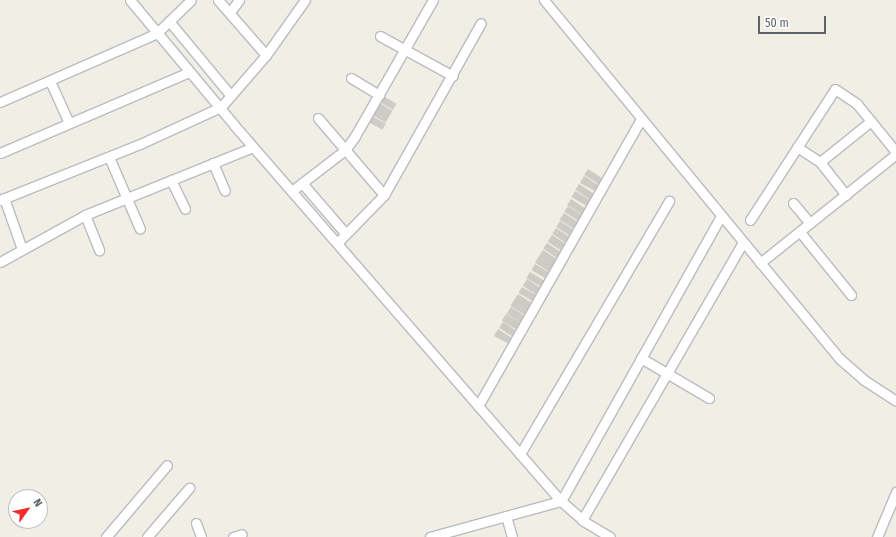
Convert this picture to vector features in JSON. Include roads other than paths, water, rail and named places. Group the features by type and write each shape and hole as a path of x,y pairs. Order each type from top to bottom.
{"street":[{"path":"130,0 189,72 222,107 253,147 293,190 337,243 561,501 582,520 610,537"},
{"path":"0,102 157,33 191,0"},
{"path":"218,0 266,55"},
{"path":"230,12 239,0"},
{"path":"22,249 2,199 109,157 222,107 266,55 306,0"},
{"path":"293,190 345,150 406,50 433,0"},
{"path":"544,0 760,264 840,359 864,380 896,401"},
{"path":"168,21 231,96"},
{"path":"337,243 345,233 384,196 481,23"},
{"path":"380,36 452,76"},
{"path":"0,153 189,72"},
{"path":"351,78 379,95"},
{"path":"50,81 69,124"},
{"path":"750,220 835,89 857,104 896,153 760,264"},
{"path":"318,118 384,196"},
{"path":"478,406 641,119"},
{"path":"820,162 871,121"},
{"path":"0,262 85,215 253,147"},
{"path":"797,147 820,162 846,195"},
{"path":"109,157 140,229"},
{"path":"213,163 225,191"},
{"path":"171,180 185,209"},
{"path":"302,184 345,233"},
{"path":"520,454 669,200"},
{"path":"794,203 810,223"},
{"path":"85,215 99,250"},
{"path":"430,537 561,501 721,216"},
{"path":"800,232 852,295"},
{"path":"582,520 743,242"},
{"path":"641,358 709,398"},
{"path":"106,537 167,465"},
{"path":"146,537 188,488"},
{"path":"877,537 896,492"},
{"path":"506,516 512,537"},
{"path":"196,523 200,537"}]}
